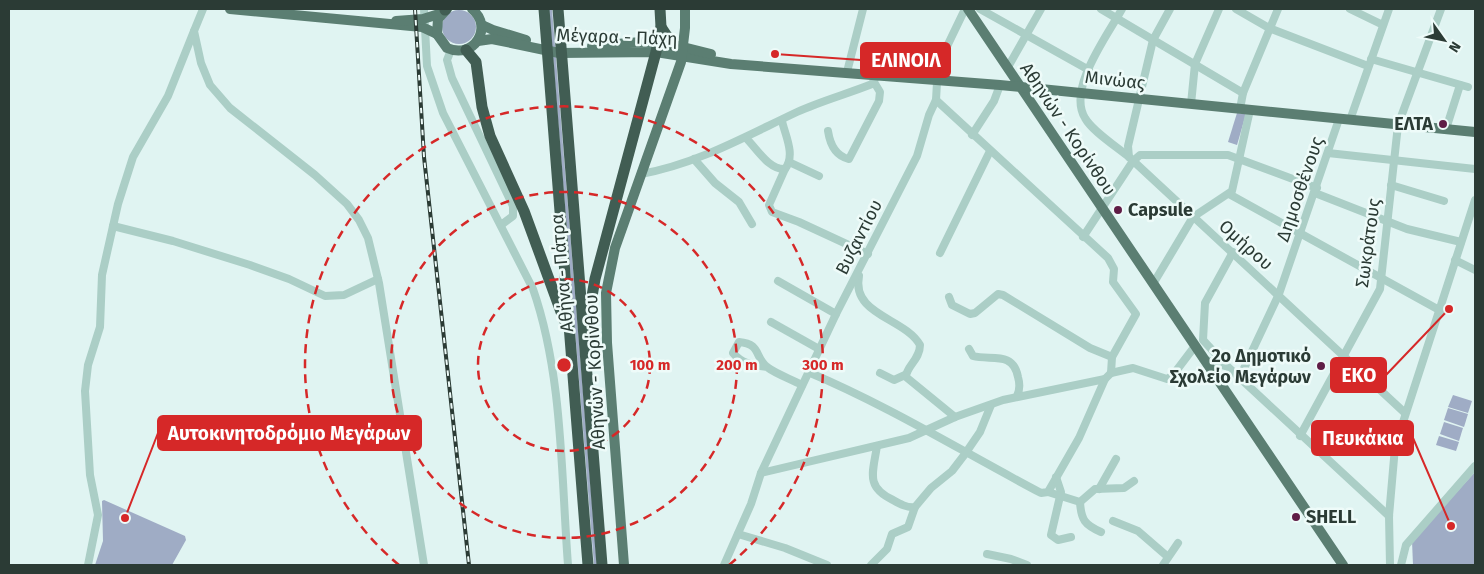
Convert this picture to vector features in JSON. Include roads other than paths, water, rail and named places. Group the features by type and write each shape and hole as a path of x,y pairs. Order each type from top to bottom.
{"highway":[{"name":"Αθήνα - Πάτρα","path":"544,9 588,565"},
{"name":"Αθήνα - Πάτρα","path":"558,9 602,565"},
{"path":"584,340 595,279 657,47 661,27 660,9"},
{"path":"661,27 671,49"},
{"path":"466,50 476,62 482,107 490,136 524,211 570,336"}],"main road":[{"path":"230,9 398,23 432,32 451,50 466,50 478,41 482,24 480,18 472,9"},
{"name":"Αθηνών - Κορίνθου","path":"624,565 607,343 606,293 615,248 681,62 685,28 684,9"},
{"name":"Αθηνών - Κορίνθου","path":"967,9 1343,565"},
{"path":"398,23 432,17 445,10"},
{"path":"432,32 445,10"},
{"name":"Μέγαρα - Πάχη","path":"482,24 537,46"},
{"name":"Μέγαρα - Πάχη","path":"478,41 492,39 578,50 657,47 750,64"},
{"name":"Μινώας","path":"750,64 847,72 876,78 939,80 1000,85 1475,132"},
{"path":"1000,85 1006,76 1008,67"}],"street":[{"path":"88,565 98,515 90,475 85,379 98,335 102,275 113,226 133,157 168,96 203,9"},
{"path":"424,9 425,51 442,113 533,289 551,352 568,565"},
{"path":"847,72 863,9"},
{"name":"Βυζαντίου","path":"724,565 738,534 760,473 836,314 917,156 929,115 936,100 939,80 938,65 967,9"},
{"path":"980,9 1028,34 1088,70"},
{"path":"1008,67 1042,9"},
{"path":"1101,9 1244,93"},
{"path":"1080,93 1088,70 1122,9"},
{"path":"1131,159 1128,146 1152,40 1170,9"},
{"path":"1191,104 1196,64 1219,9"},
{"path":"1236,9 1270,28 1370,62 1468,87"},
{"path":"1153,284 1193,217 1229,194 1233,188 1245,110 1244,93 1278,9"},
{"name":"Δημοσθένους","path":"1239,379 1279,294 1328,153 1370,62 1389,9"},
{"name":"Σωκράτους","path":"1300,436 1378,292 1382,279 1398,125 1441,9"},
{"path":"1354,10 1383,25"},
{"path":"194,30 203,71 214,92 238,115 314,175 346,204 359,220 368,238 378,279 424,565"},
{"path":"451,50 447,60 452,78 513,206 513,216 501,225"},
{"path":"641,174 669,168 746,138 799,111 834,100 876,78 880,92 880,101 849,159 834,150 830,144 828,131"},
{"path":"972,135 994,101 1000,85"},
{"path":"1446,129 1460,85"},
{"name":"Ομήρου","path":"1080,93 1082,112 1086,121 1131,159 1279,294 1405,413"},
{"path":"936,100 1108,258 1114,269 1113,282 1136,314 1112,358 1111,373"},
{"path":"782,121 790,150 787,165 769,205 772,212 799,222 868,254"},
{"path":"746,138 770,164 779,169 787,165 819,176"},
{"path":"940,253 990,151"},
{"path":"1328,153 1475,169"},
{"path":"1083,237 1131,159 1140,155 1228,155 1238,157 1387,222 1410,230 1461,242"},
{"path":"694,159 715,183 739,202 752,224"},
{"path":"1391,185 1444,201"},
{"path":"1229,194 1441,311"},
{"path":"1390,565 1388,516 1394,454 1405,413 1441,311 1455,260 1475,200"},
{"path":"113,226 173,241 250,265 289,278 325,296 344,295 378,279"},
{"path":"1233,252 1205,303 1202,337 1204,342 1239,379 1388,516"},
{"path":"1455,260 1475,270"},
{"path":"863,262 858,283 863,301 920,345 920,354 906,375 894,380 880,372"},
{"path":"778,281 836,314"},
{"path":"949,297 952,305 970,314 975,313 998,294 1003,295 1090,348 1112,358"},
{"path":"771,322 820,349"},
{"path":"1048,492 1079,438 1105,379 1111,373 1133,368 1167,379 1173,375 1195,346"},
{"path":"969,349 973,356 993,356 1013,365 1017,371 1020,385 1017,396"},
{"path":"1203,359 1228,367"},
{"path":"767,367 802,385"},
{"path":"808,372 868,398 965,454 1041,493 1048,492 1080,502"},
{"path":"906,375 916,386 955,417"},
{"path":"760,473 909,438 955,417 1017,396 1105,379"},
{"path":"871,565 884,553 892,534 908,527 915,507 931,488 952,471 965,454 980,432 991,405"},
{"path":"877,446 872,480 876,490 900,504 915,507"},
{"path":"1099,489 1116,459"},
{"path":"1401,565 1406,545 1475,466"},
{"path":"1056,477 1061,496 1051,536 1058,540 1071,538"},
{"path":"1101,532 1084,523 1081,518 1080,502 1090,492 1099,489 1124,488 1134,481"},
{"path":"1113,520 1138,531 1168,557"},
{"path":"738,534 784,548 827,565"},
{"path":"1163,565 1178,543"},
{"path":"987,554 1011,559 1027,565"}],"railway":[{"path":"415,9 424,157 469,565"}],"place":[{"name":"ΕΛΙΝΟΙΛ","path":"775,54"},
{"name":"ΕΛΤΑ","path":"1443,124"},
{"name":"Capsule","path":"1118,210"},
{"name":"EKO","path":"1449,309"},
{"name":"2ο Δημοτικό Σχολείο Μεγάρων","path":"1321,366"},
{"name":"SHELL","path":"1296,517"},
{"name":"Αυτοκινητοδρόμιο Μεγάρων","path":"125,518"},
{"name":"Πευκάκια","path":"1451,526"}]}
